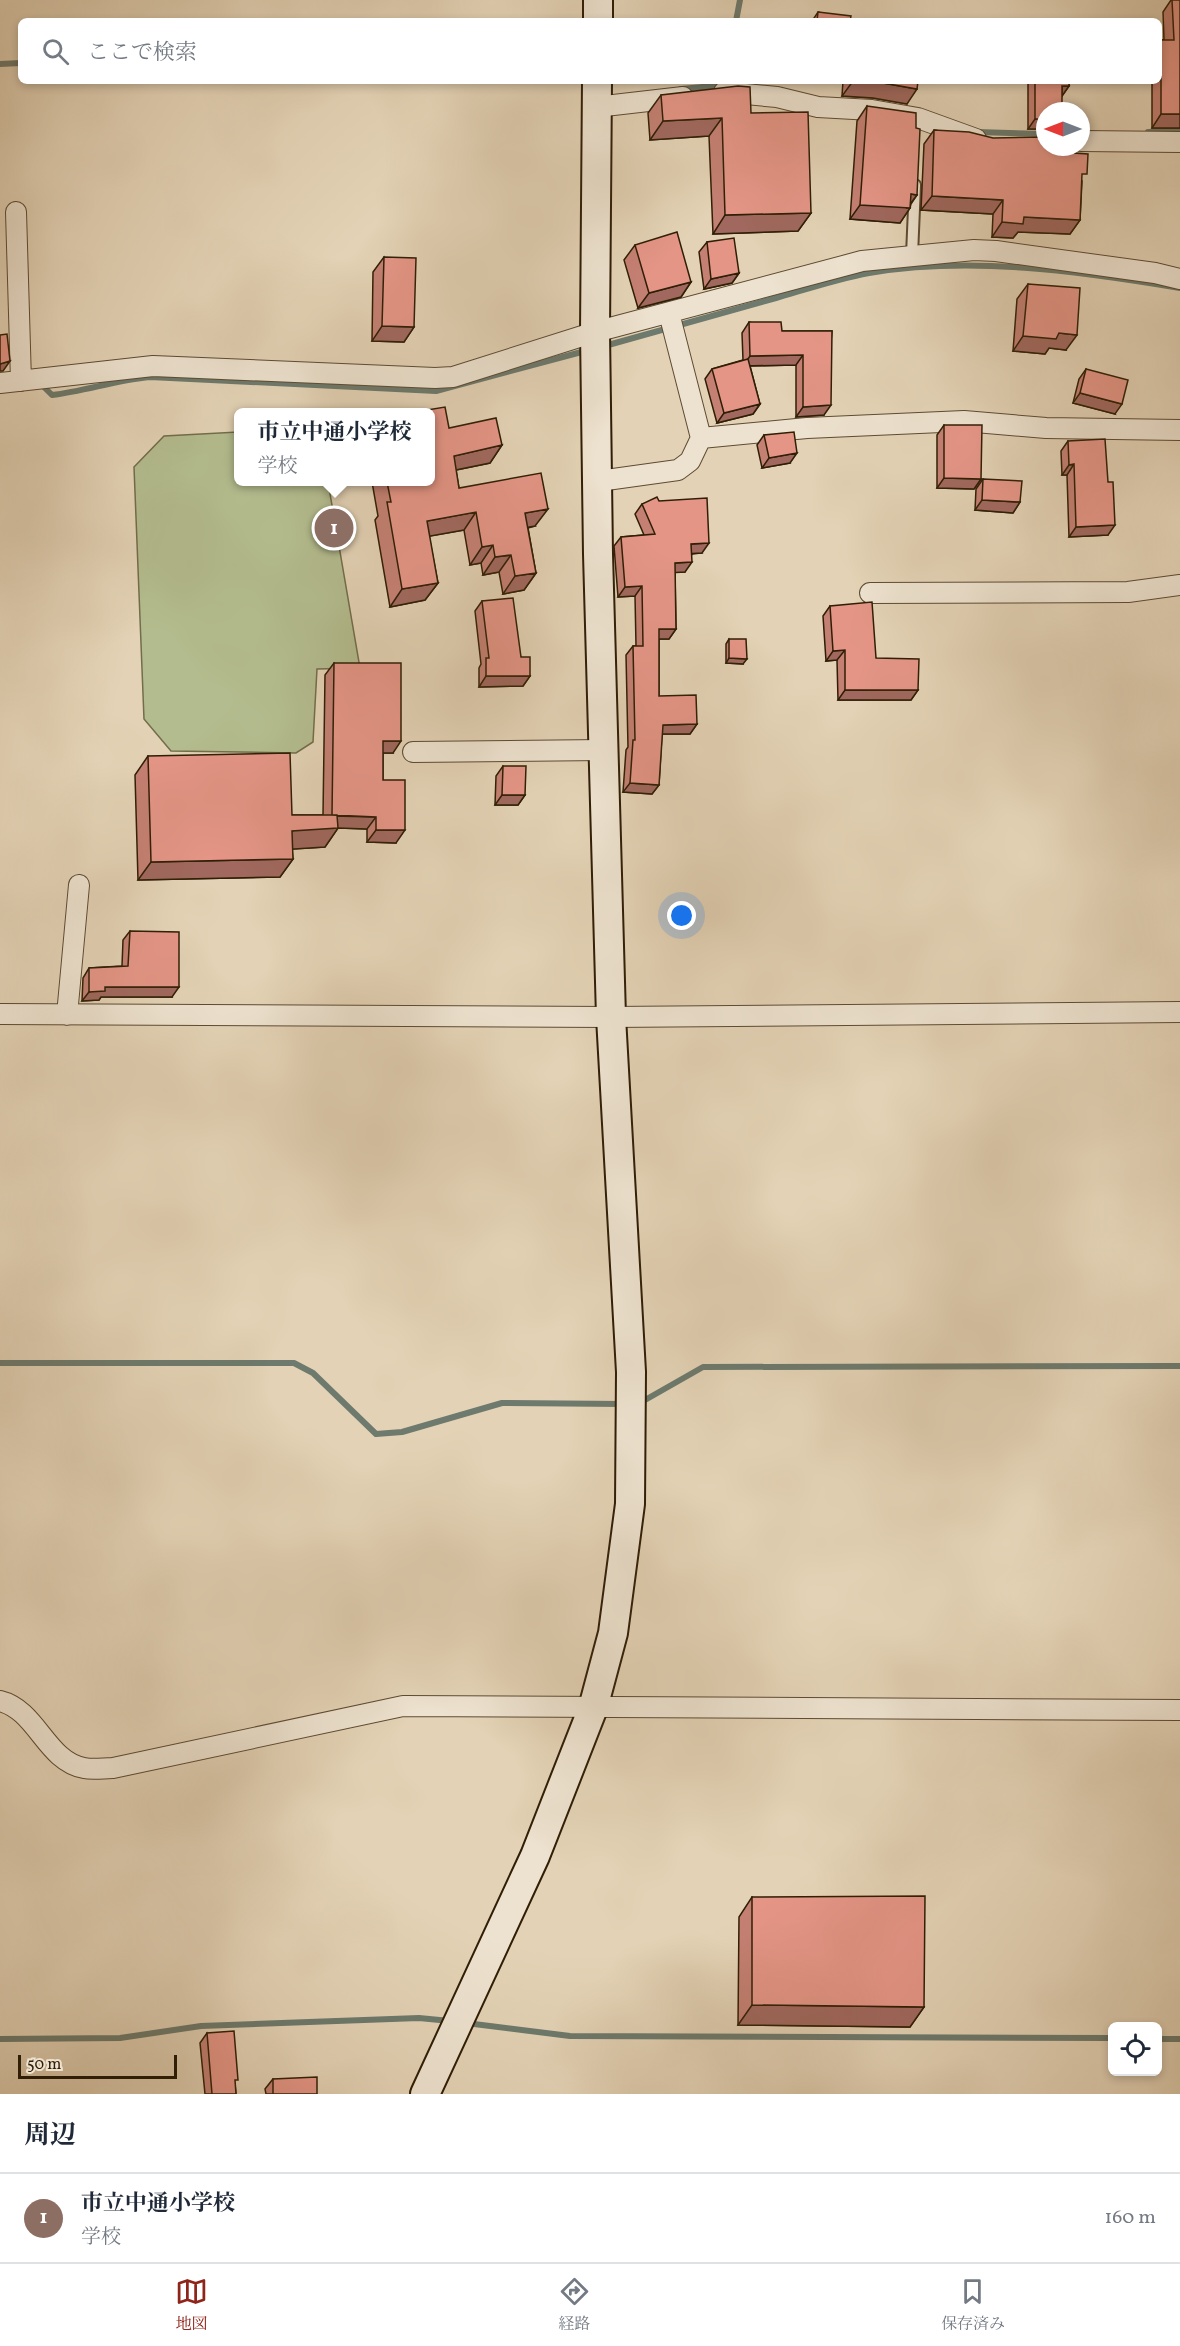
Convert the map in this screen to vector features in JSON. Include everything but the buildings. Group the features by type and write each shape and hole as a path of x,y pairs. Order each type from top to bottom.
{"street":[{"path":"598,0 598,18"},
{"path":"425,2094 535,1856 593,1708 613,1633 630,1504 631,1372 611,1017 598,554 599,481 595,332 596,95 725,92 777,97 818,107 872,110 966,136 994,140"},
{"path":"1090,141 1180,142"},
{"path":"16,212 21,381"},
{"path":"0,383 153,366 453,377 595,332 862,261 912,255 974,250 996,251 1155,273 1180,279"},
{"path":"599,481 678,470 690,461 700,438 669,313"},
{"path":"700,438 807,428 964,421 1047,428 1180,430"},
{"path":"870,593 1128,592 1180,585"},
{"path":"413,752 603,750"},
{"path":"68,1015 79,885"},
{"path":"0,1014 611,1017 1180,1012"},
{"path":"0,1701 9,1703 25,1716 65,1760 84,1768 113,1768 403,1706 1180,1710"}],"lane":[{"path":"912,255 916,175"}],"green space":[{"path":"234,432 234,486 329,486 360,668 317,669 313,742 296,753 171,751 144,719 134,467 164,436"}],"waterway":[{"path":"737,18 740,0"},
{"path":"0,64 18,63"},
{"path":"681,89 724,85"},
{"path":"1148,132 1180,131"},
{"path":"977,132 1036,134"},
{"path":"601,347 845,278 907,268 946,266 1025,268 1103,276 1180,288"},
{"path":"39,382 52,395 150,377 436,391 589,350"},
{"path":"0,1363 294,1363 313,1373 376,1434 402,1432 502,1403 622,1404"},
{"path":"638,1404 703,1367 1180,1366"},
{"path":"0,2039 120,2038 201,2026 419,2018 450,2021"},
{"path":"466,2023 570,2036 1108,2038"},
{"path":"1162,2039 1180,2039"}],"place":[{"name":"市立中通小学校","path":"334,528"}]}
